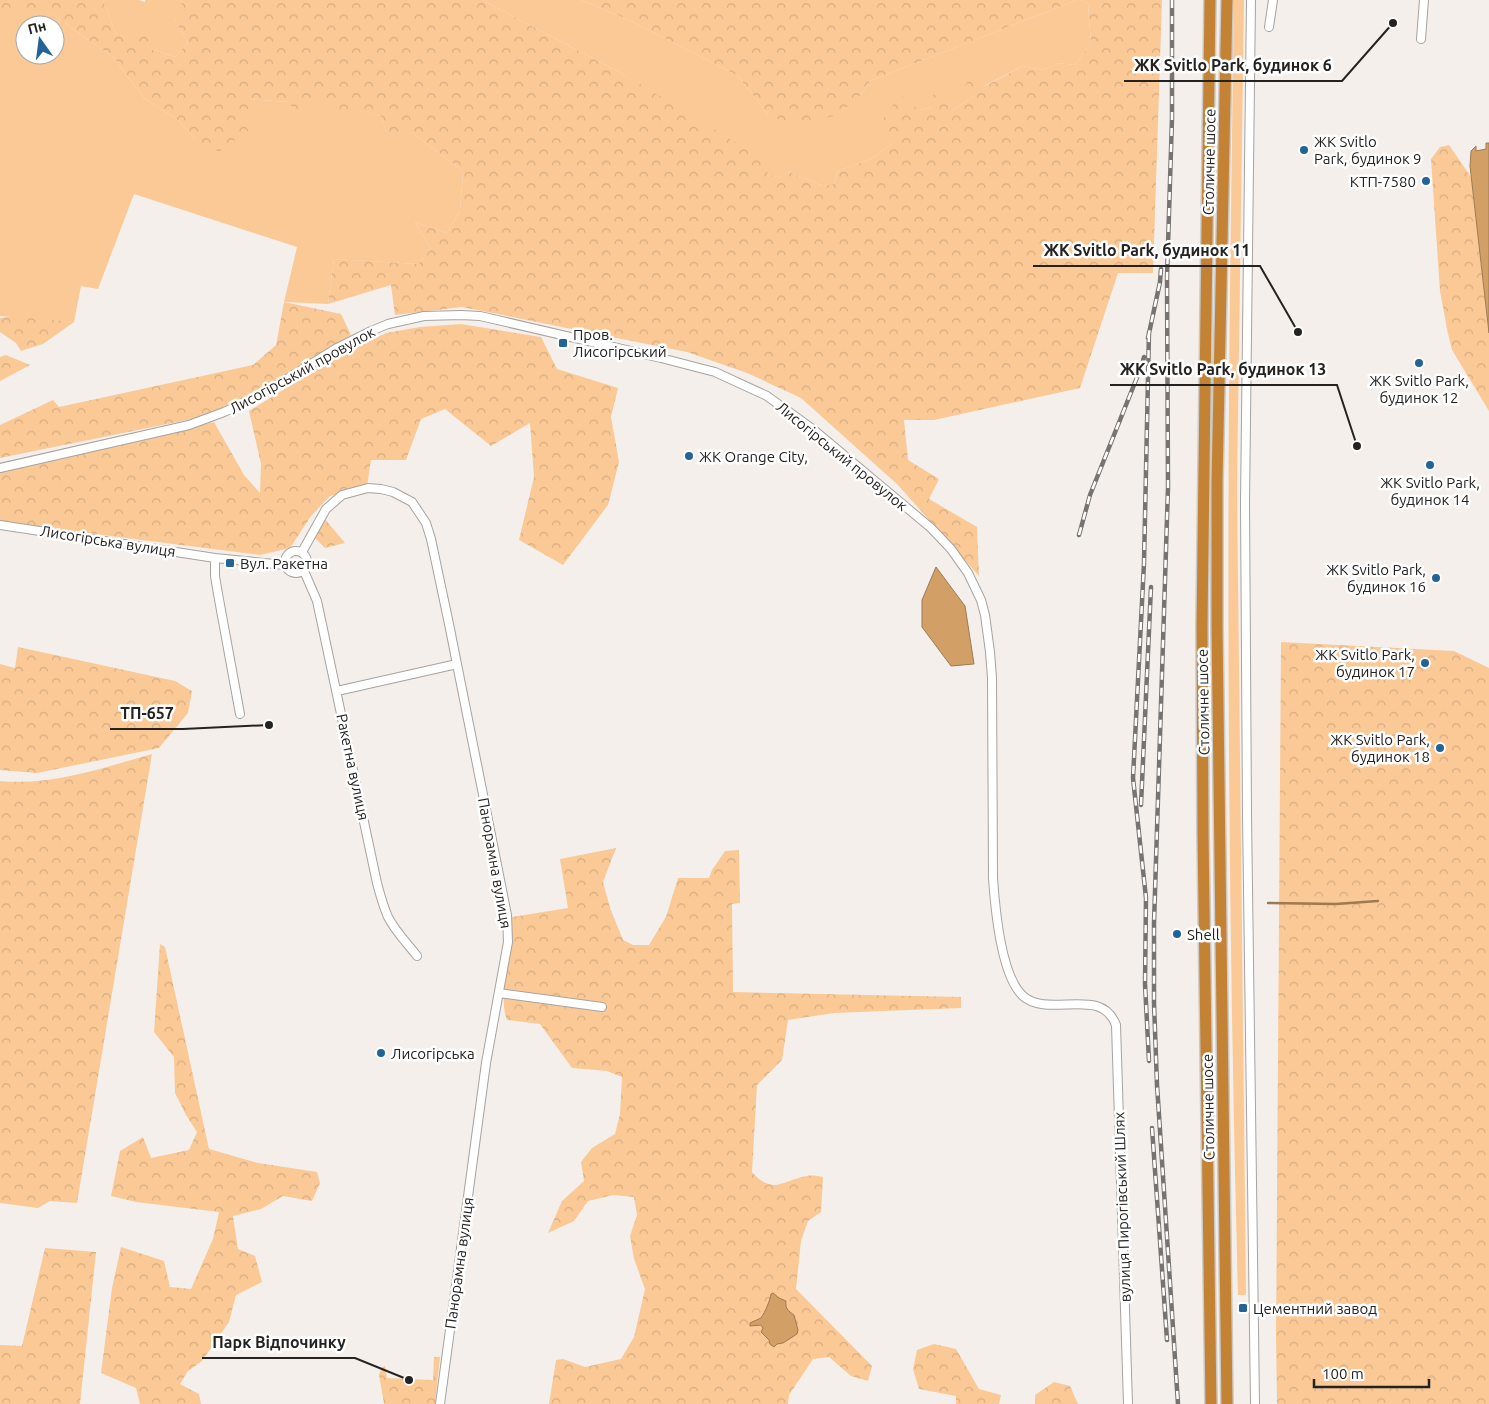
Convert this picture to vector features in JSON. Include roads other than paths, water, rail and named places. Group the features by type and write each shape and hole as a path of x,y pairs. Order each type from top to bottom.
{"highway":[{"name":"Столичне шосе","path":"1210,0 1202,645 1205,1048 1211,1404"},
{"name":"Столичне шосе","path":"1227,0 1217,483 1217,635 1227,1404"}],"street":[{"path":"1251,0 1245,512 1255,1404"},
{"path":"1269,27 1272,0"},
{"path":"1421,40 1424,0"},
{"name":"Лисогірський провулок","path":"0,468 189,425 258,397 337,348 371,331 406,319 433,315 480,316 661,358 714,372 767,396 814,430 931,528 951,549 968,573 985,615 990,652 992,678 992,878 994,905 1009,973 1018,991 1035,1002 1044,1004 1095,1005 1109,1012"},
{"name":"Панорамна вулиця","path":"302,552 326,508 342,495 368,488 393,492 412,502 426,523 457,664 507,915 508,942 486,1063 440,1404"},
{"name":"Лисогірська вулиця","path":"0,524 215,558 285,565"},
{"path":"290,552 302,552 308,561 304,571 295,574 289,571 285,565 285,559 290,552"},
{"path":"215,558 215,576 240,714"},
{"name":"Ракетна вулиця","path":"304,571 317,601 373,864 384,907 399,934 417,956"},
{"path":"337,691 457,664"},
{"path":"499,992 602,1007"},
{"name":"вулиця Пирогівський Шлях","path":"1109,1012 1114,1019 1118,1033 1128,1404"}],"waterway":[{"path":"1268,903 1336,904 1378,901"}],"railway":[{"path":"1172,0 1172,118 1167,277 1168,487 1154,923 1154,1003 1157,1085 1178,1404"},
{"path":"1148,338 1161,269"},
{"path":"1149,332 1144,563 1133,778 1146,898 1145,984 1149,1061"},
{"path":"1079,535 1090,495 1144,357"},
{"path":"1141,805 1151,587"},
{"path":"1152,1128 1167,1340"}],"place":[{"name":"ЖК Svitlo Park, будинок 6","path":"1393,23"},
{"name":"ЖК Svitlo Park, будинок 9","path":"1304,150"},
{"name":"КТП-7580","path":"1426,181"},
{"name":"ЖК Svitlo Park, будинок 11","path":"1298,332"},
{"name":"Пров. Лисогірський","path":"563,343"},
{"name":"ЖК Svitlo Park, будинок 12","path":"1419,363"},
{"name":"ЖК Svitlo Park, будинок 13","path":"1357,446"},
{"name":"ЖК Orange City,","path":"689,456"},
{"name":"ЖК Svitlo Park, будинок 14","path":"1430,465"},
{"name":"Вул. Ракетна","path":"230,563"},
{"name":"ЖК Svitlo Park, будинок 16","path":"1436,578"},
{"name":"ЖК Svitlo Park, будинок 17","path":"1425,663"},
{"name":"ТП-657","path":"269,725"},
{"name":"ЖК Svitlo Park, будинок 18","path":"1440,748"},
{"name":"Shell","path":"1177,934"},
{"name":"Лисогірська","path":"381,1053"},
{"name":"Цементний завод","path":"1243,1308"},
{"name":"Парк Відпочинку","path":"409,1380"}]}
